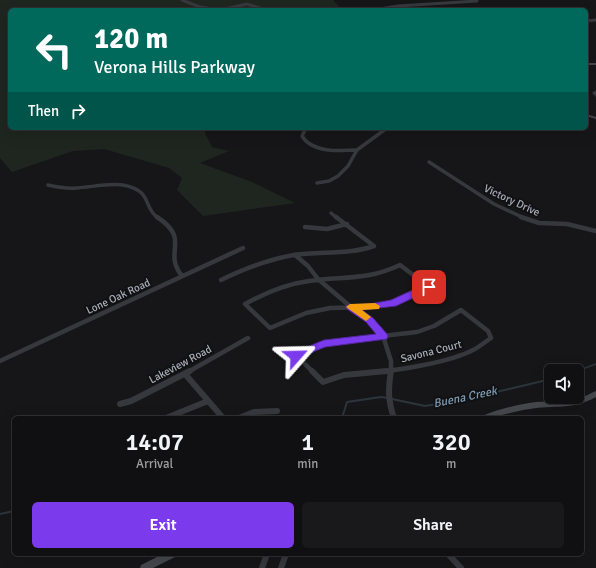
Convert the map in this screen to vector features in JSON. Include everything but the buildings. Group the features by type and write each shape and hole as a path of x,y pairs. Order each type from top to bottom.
{"main road":[{"path":"492,416 534,405 575,404 596,394"},
{"path":"144,568 168,556"}],"street":[{"path":"182,0 205,8"},
{"path":"386,8 477,1"},
{"path":"229,8 247,4 263,8"},
{"path":"305,130 302,138 307,143 332,150 358,150"},
{"path":"317,183 324,182 338,176 348,166 358,150 384,130"},
{"name":"Victory Drive","path":"429,162 479,194 535,222 544,224 572,224 596,231"},
{"path":"48,185 77,188 122,186 139,191 146,197 151,212 171,228 176,237 173,263 182,276"},
{"path":"221,280 252,266 274,259 295,255 353,252 374,246 331,212"},
{"path":"306,227 327,229 347,224"},
{"name":"Lone Oak Road","path":"0,360 243,248"},
{"path":"295,255 308,266 318,279 350,307 370,320 383,336 390,354 392,370 389,399 393,416"},
{"path":"400,265 429,287 393,303 370,307 350,307 330,308 306,313 270,328 245,304 264,294 300,282 318,279 364,278 386,273 400,265"},
{"name":"Savona Court","path":"383,336 393,336 416,332 433,327 461,310 490,333 491,338 473,350 456,357 392,370"},
{"path":"383,336 324,344 296,356 323,382 344,375 392,370"},
{"name":"Lakeview Road","path":"120,404 131,401 185,374 248,338"},
{"path":"185,374 221,416"},
{"path":"171,416 208,401"},
{"path":"243,416 252,411 267,413 277,411"},
{"path":"262,568 266,556"},
{"path":"281,568 285,556"},
{"path":"450,556 461,568"}],"shaded area":[{"path":"0,0 333,0 340,8 8,8 8,130 206,130 205,133 212,147 229,151 200,163 252,182 295,203 203,216 177,190 182,178 169,168 104,149 73,151 12,172 0,158"}],"waterway":[{"name":"Buena Creek","path":"584,368 596,364"},
{"name":"Buena Creek","path":"392,399 425,406 458,401 544,381"},
{"name":"Buena Creek","path":"343,416 347,402 381,397 388,398"},
{"name":"Buena Creek","path":"0,514 12,511"}],"slow traffic":[{"path":"366,317 350,307 375,306"}],"route":[{"path":"296,356 316,346 324,344 383,336 370,320 360,312 350,307 382,306 409,297 429,287"}]}
